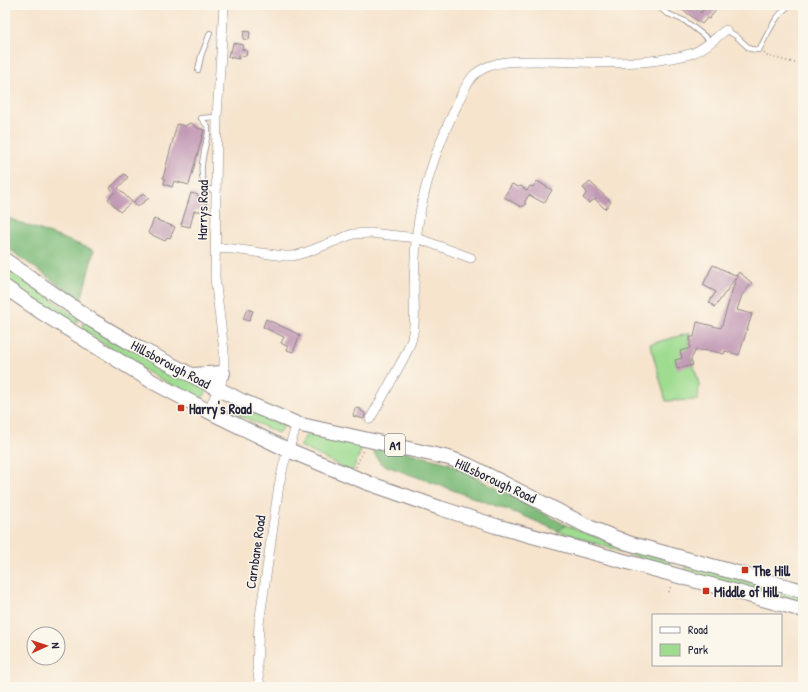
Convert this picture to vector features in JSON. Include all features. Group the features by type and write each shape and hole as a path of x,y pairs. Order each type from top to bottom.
{"highway":[{"name":"Hillsborough Road","path":"5,260 93,321 139,348 242,401 297,424 449,458 468,465 591,528 628,543 803,591"},
{"name":"Hillsborough Road","path":"5,287 41,312 153,382 288,450 352,476 403,496 496,526 803,610"},
{"path":"190,375 223,374"}],"street":[{"name":"Harrys Road","path":"208,411 221,384 224,369 224,351 215,278 215,248 217,117 224,5"},
{"path":"370,419 405,356 412,339 415,324 414,271 417,238 427,186 437,150 450,118 466,86 473,76 480,70 505,62 554,61 622,63 647,62 675,58 705,47 726,30"},
{"path":"215,248 293,256 353,234 370,233 417,238 448,248 471,258"},
{"name":"Carnbane Road","path":"260,687 257,666 259,624 280,485 288,450 297,424"}],"lane":[{"path":"657,5 666,13 685,21 711,41"},
{"path":"726,30 736,36 750,49 759,50 771,27 784,9 792,5"},
{"path":"198,70 201,56 210,34"},
{"path":"216,190 207,189 204,185 201,172 208,127 201,118 217,117"}],"path":[{"path":"759,50 767,56 803,65"},
{"path":"352,476 368,439"}],"green space":[{"path":"5,217 94,250 81,301 5,246"},
{"path":"5,266 79,319 73,327 5,281"},
{"path":"85,321 208,390 201,400 147,372 84,331 83,325"},
{"path":"690,333 688,345 699,384 698,400 666,401 650,344"},
{"path":"233,405 285,425 278,433 235,413"},
{"path":"309,430 364,443 352,472 300,446"},
{"path":"383,446 448,463 566,525 558,531 524,516 381,464 373,452"},
{"path":"566,525 628,549 671,561 671,567 558,531"},
{"path":"686,565 803,596 803,604 685,572"}],"building":[{"path":"676,5 690,5 701,13 706,5 720,5 709,19 707,18 702,24"},
{"path":"244,31 250,32 249,40 243,39"},
{"path":"233,43 243,45 242,49 247,51 246,56 239,55 239,59 228,57"},
{"path":"190,123 195,127 204,130 189,185 174,181 172,187 164,184 165,179 163,178 177,124 185,126"},
{"path":"124,174 128,177 118,188 132,202 120,212 108,199 114,193 110,188"},
{"path":"537,181 552,190 544,203 529,195 525,201 525,205 521,207 504,197 512,184 518,187 521,186 527,191 530,186 533,187"},
{"path":"590,182 611,202 605,209 595,199 589,203 583,198 587,192 583,188"},
{"path":"144,193 149,198 137,207 133,202"},
{"path":"191,193 198,195 198,198 206,198 206,211 194,211 190,227 181,225"},
{"path":"154,219 175,227 170,238 167,237 165,241 148,233"},
{"path":"713,265 737,276 715,307 709,302 716,292 703,285"},
{"path":"739,272 752,283 742,295 737,310 752,314 739,355 725,351 724,354 712,351 696,350 691,359 693,365 677,369 675,360 682,358 680,351 690,348 690,337 694,337 697,322 721,328"},
{"path":"247,309 253,311 249,321 243,319"},
{"path":"266,319 300,335 293,352 287,350 288,347 281,343 284,337 263,327"},
{"path":"355,408 361,409 361,411 365,413 364,419 353,416"}],"place":[{"name":"Harry's Road","path":"181,408"},
{"name":"The Hill","path":"745,570"},
{"name":"Middle of Hill","path":"706,591"}]}
